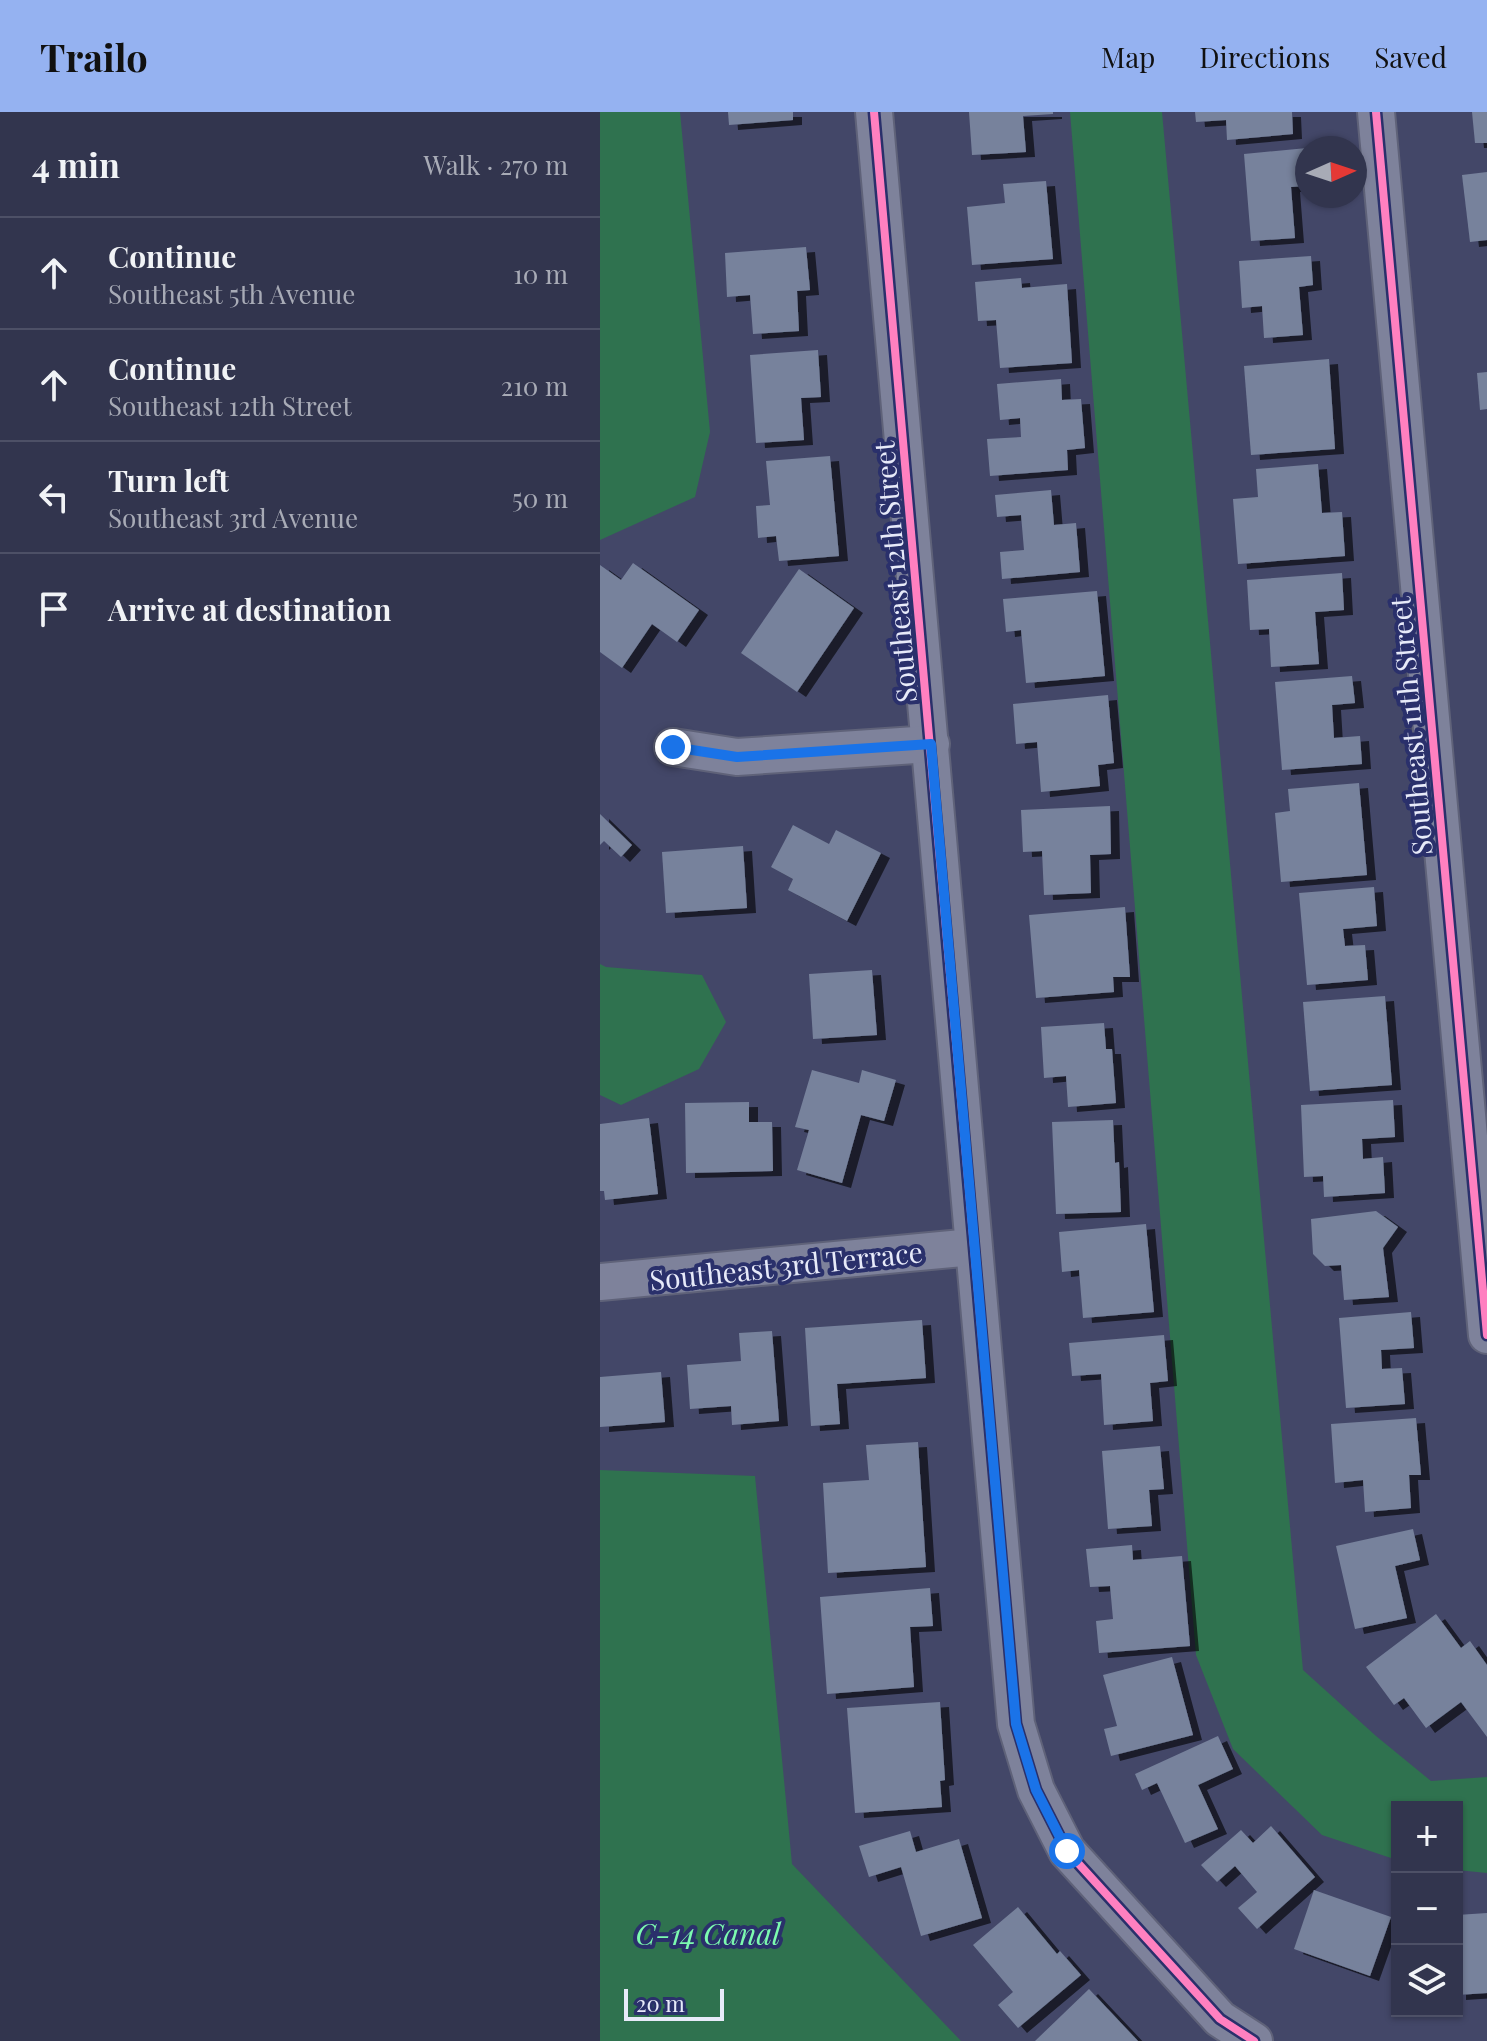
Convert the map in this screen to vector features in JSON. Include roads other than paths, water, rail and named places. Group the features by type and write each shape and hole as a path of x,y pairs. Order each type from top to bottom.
{"street":[{"name":"Southeast 12th Street","path":"874,112 1016,1724 1036,1790 1067,1851 1220,2019 1254,2041"},
{"name":"Southeast 11th Street","path":"1376,112 1487,1335"},
{"path":"673,747 737,757 931,744"},
{"name":"Southeast 3rd Terrace","path":"600,1282 973,1247"}],"water":[{"path":"600,112 680,112 710,432 695,497 600,540"},
{"path":"1070,112 1162,112 1303,1670 1431,1781 1487,1777 1487,1873 1463,1871 1463,1801 1391,1801 1391,1858 1322,1835 1233,1749 1196,1655"},
{"path":"600,964 702,975 726,1022 699,1069 621,1105 600,1095"},
{"name":"C-14 Canal","path":"600,1470 755,1476 792,1864 961,2041 600,2041"}]}
